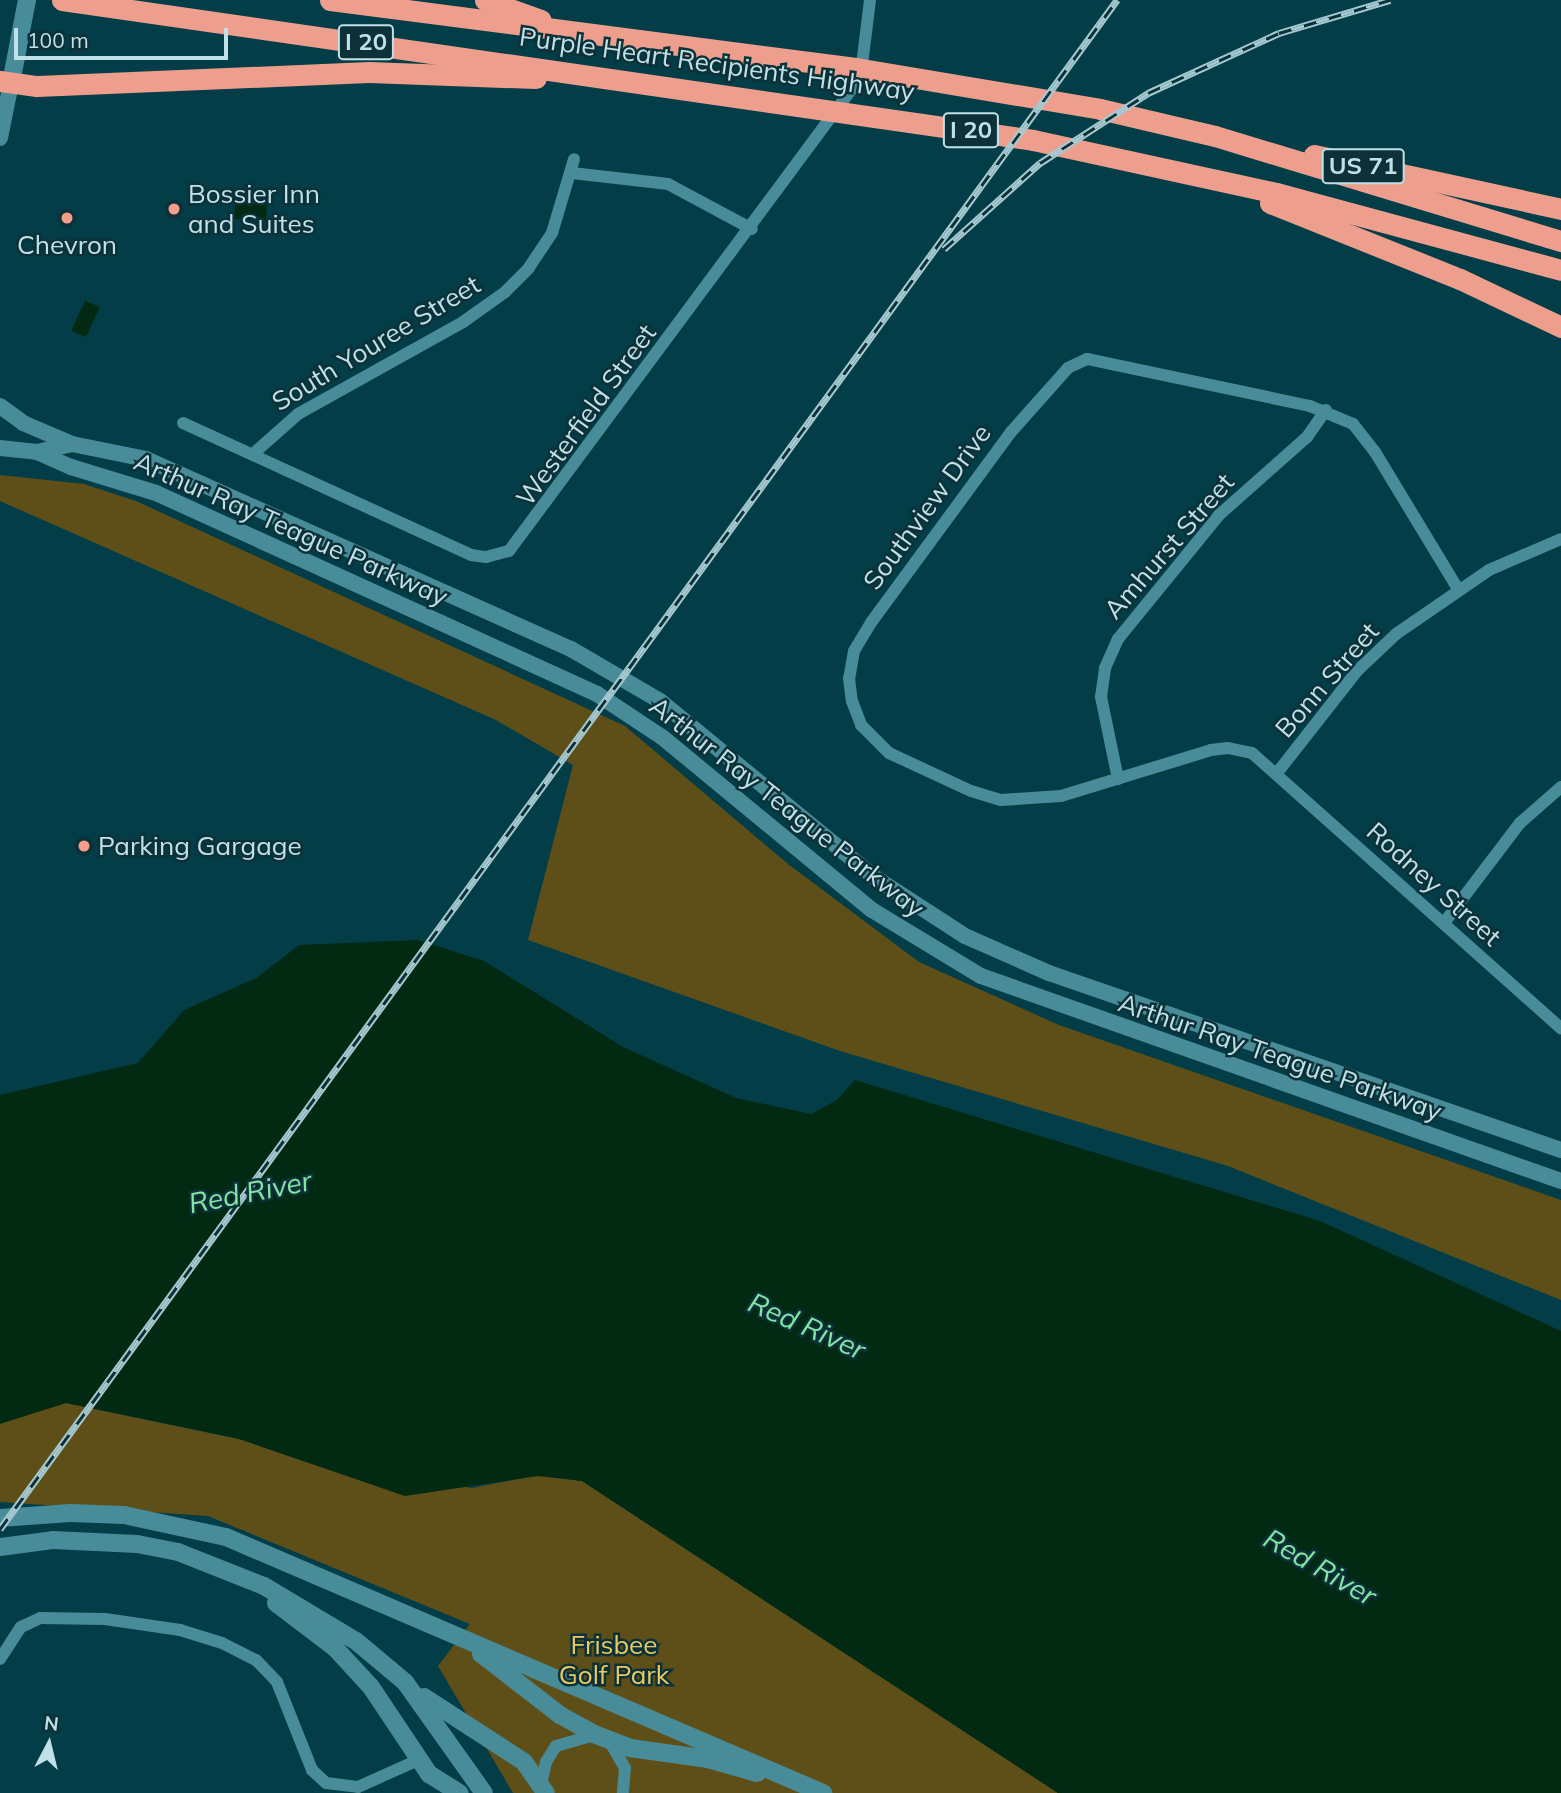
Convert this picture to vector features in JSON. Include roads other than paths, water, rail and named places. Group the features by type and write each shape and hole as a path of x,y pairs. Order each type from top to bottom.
{"highway":[{"name":"Purple Heart Recipients Highway","path":"62,0 1021,138 1315,203 1561,270"},
{"name":"Purple Heart Recipients Highway","path":"330,0 967,84 1215,136 1561,242"},
{"path":"485,0 576,34"},
{"path":"6,82 37,86 369,72 640,83"},
{"name":"US 71","path":"1215,136 1510,199 1561,214"},
{"path":"1203,177 1425,264 1561,327"},
{"path":"1510,199 1561,209"}],"main road":[{"path":"6,82 27,0"},
{"path":"0,1518 97,1513 174,1522 226,1536 376,1598 823,1793"},
{"path":"0,1547 53,1540 109,1541 178,1552 244,1575 323,1619 405,1682 524,1762 544,1789"},
{"path":"207,1561 263,1594 335,1648 371,1687 418,1760 459,1793"},
{"path":"376,1598 498,1665 559,1715 600,1737 630,1748 718,1762 817,1793"},
{"path":"405,1682 484,1793"}],"street":[{"name":"Westerfield Street","path":"183,423 471,555 502,555 522,539 752,229 855,85 863,60 870,0"},
{"path":"0,138 6,82"},
{"name":"South Youree Street","path":"253,454 298,414 498,298 528,269 548,240 575,159"},
{"path":"572,173 668,184 752,229"},
{"name":"Southview Drive","path":"1277,773 1252,753 1228,748 1044,799 1001,800 971,791 890,753 861,725 852,701 851,665 861,638 1011,432 1077,362 1109,362 1326,410 1364,435 1458,589"},
{"path":"0,406 23,423 72,444"},
{"name":"Amhurst Street","path":"1118,779 1101,697 1113,647 1200,536 1237,496 1312,432 1326,410"},
{"name":"Arthur Ray Teague Parkway","path":"0,449 37,452 72,444 120,452 159,464 602,665 677,713 889,888 1007,957 1561,1150"},
{"name":"Arthur Ray Teague Parkway","path":"37,452 71,467 156,493 597,694 662,737 861,902 981,976 1561,1181"},
{"name":"Bonn Street","path":"1277,773 1357,671 1396,634 1458,589 1561,539"},
{"name":"Rodney Street","path":"1277,773 1561,1028"},
{"path":"1444,923 1520,823 1561,787"},
{"path":"0,1659 21,1627 40,1618 106,1619 180,1630 222,1643 256,1660 277,1682 312,1770 326,1783 358,1787 418,1760"},
{"path":"544,1789 546,1762 556,1746 600,1737 625,1768 623,1793"}],"water":[{"path":"235,203 267,205 266,221 234,219"},
{"path":"85,301 100,307 86,337 71,331"},
{"name":"Red River","path":"418,940 484,961 623,1047 736,1098 811,1114 837,1100 855,1080 1320,1221 1561,1331 1561,1793 1058,1793 582,1481 538,1476 405,1496 236,1438 66,1403 0,1424 0,1095 138,1063 184,1010 258,977 299,945"}],"railway":[{"path":"0,1529 1117,0"},
{"path":"944,249 1040,163 1148,93 1279,33 1390,0"}],"place":[{"name":"Bossier Inn and Suites","path":"174,209"},
{"name":"Chevron","path":"67,218"},
{"name":"Parking Gargage","path":"84,846"}],"park label":[{"name":"Frisbee Golf Park","path":"614,1660"}]}
